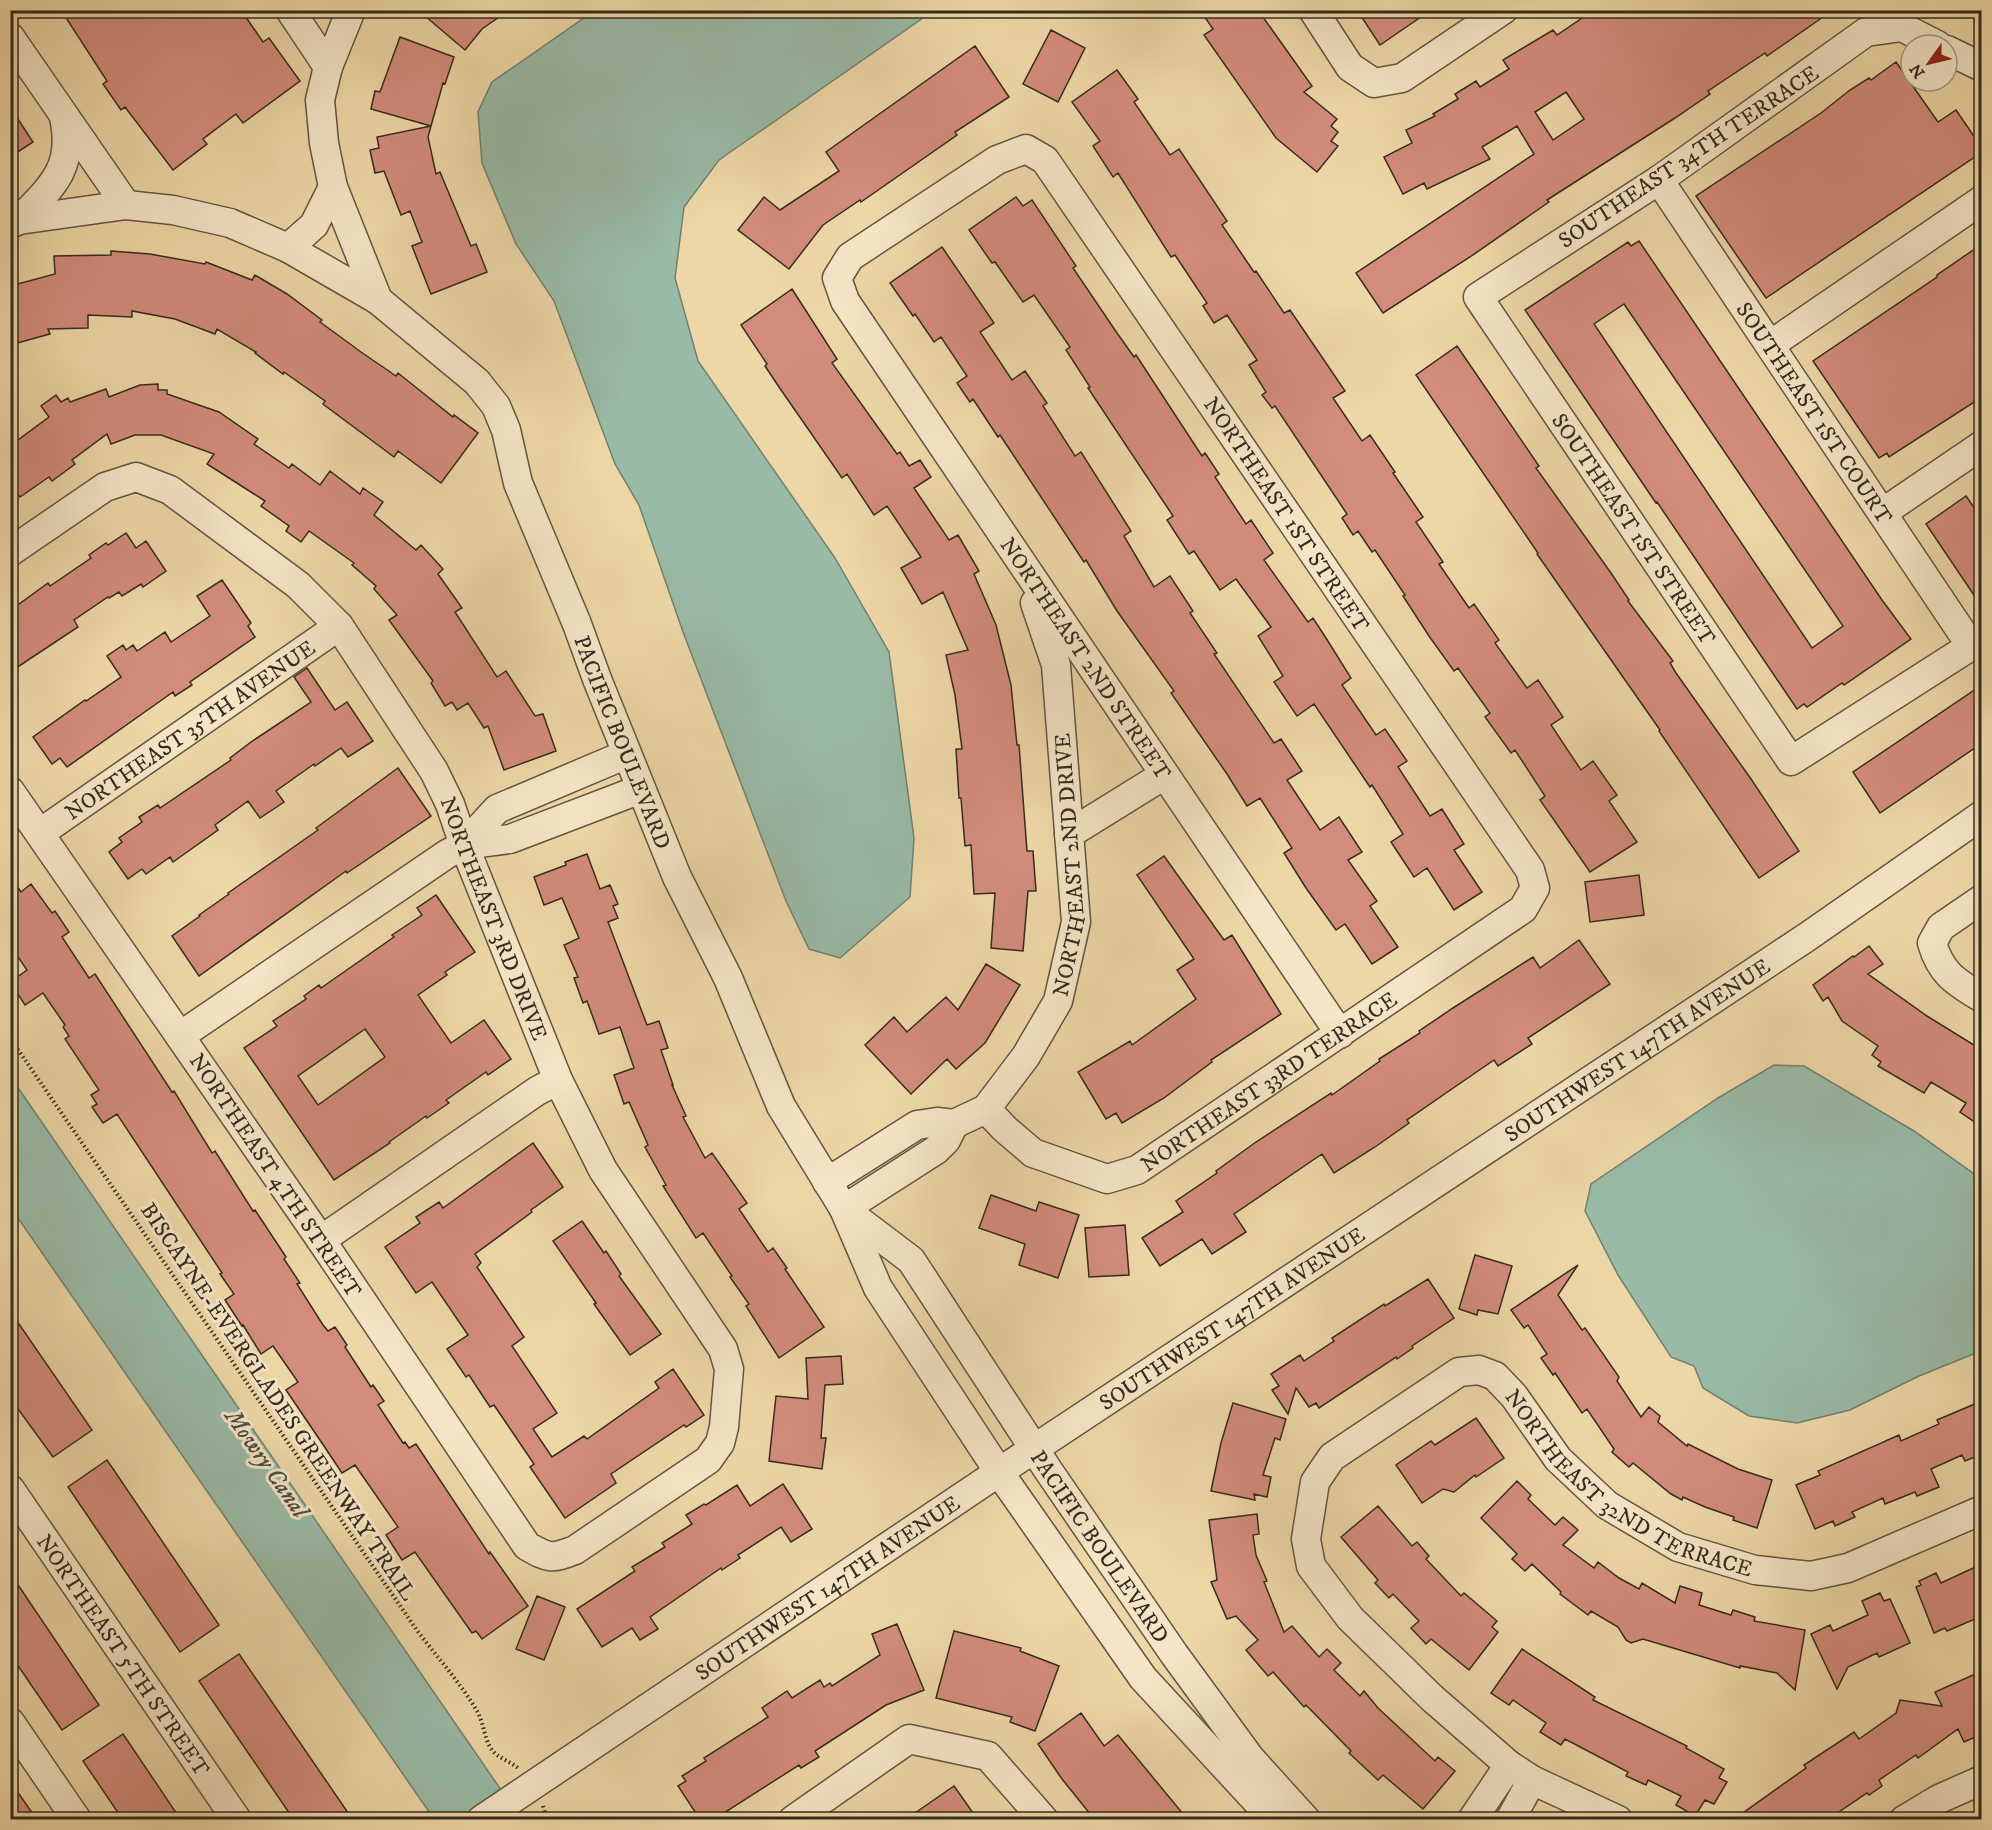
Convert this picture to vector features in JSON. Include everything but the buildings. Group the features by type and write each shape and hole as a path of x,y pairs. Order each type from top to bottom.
{"street":[{"path":"290,10 328,68"},
{"path":"351,10 328,68 320,100 324,143 333,187 378,300"},
{"path":"1313,10 1350,67 1374,82 1402,78 1503,10"},
{"name":"SOUTHEAST 34TH TERRACE","path":"1478,297 1659,180 1866,32 1902,27 1914,33"},
{"path":"10,37 126,206"},
{"path":"1959,56 1982,68"},
{"path":"15,222 58,177 64,164 68,136 64,115"},
{"name":"NORTHEAST 1ST STREET","path":"837,278 850,257 997,160 1026,149 1045,160 1530,870 1535,888"},
{"name":"SOUTHEAST 1ST COURT","path":"1659,180 1882,513 1976,642"},
{"path":"288,248 314,225 333,187"},
{"path":"1770,345 1982,200"},
{"name":"PACIFIC BOULEVARD","path":"15,222 126,206 173,210 230,224 288,248 378,300 477,382 496,406 506,430 518,483 577,624 677,878 728,978 781,1106 844,1209 878,1288 999,1472 1143,1678 1264,1809 1281,1820"},
{"name":"NORTHEAST 2ND STREET","path":"837,278 844,301 1340,1035"},
{"name":"SOUTHEAST 1ST STREET","path":"1478,297 1791,761 1976,642"},
{"path":"1882,513 1982,445"},
{"name":"NORTHEAST 3RD DRIVE","path":"10,552 105,487 136,477 170,490 298,585 339,626 434,771 450,804 464,845 558,1080 603,1170 723,1348 729,1369 724,1428 720,1443 708,1460 575,1550 555,1557 544,1555"},
{"name":"NORTHEAST 2ND DRIVE","path":"827,1182 916,1125 937,1122 954,1124 986,1109 1026,1056 1058,1001 1076,922 1056,665 1023,567"},
{"name":"NORTHEAST 35TH AVENUE","path":"40,833 339,626"},
{"path":"464,845 496,809 627,754"},
{"path":"1069,834 1164,775"},
{"path":"180,1036 447,854 464,845 510,839 641,789"},
{"name":"NORTHEAST 4TH STREET","path":"10,790 321,1240 527,1546 544,1555"},
{"name":"SOUTHWEST 147TH AVENUE","path":"481,1820 522,1785 1035,1449 1807,937 1982,814"},
{"name":"NORTHEAST 33RD TERRACE","path":"986,1109 1005,1129 1034,1153 1107,1179 1137,1170 1340,1035 1523,909 1535,888"},
{"path":"1982,899 1941,927 1932,943 1937,960 1953,980 1982,999"},
{"path":"321,1240 537,1091 558,1080"},
{"path":"844,1209 936,1150 946,1140 954,1124"},
{"name":"PACIFIC BOULEVARD","path":"844,1209 911,1260 1035,1449 1181,1664 1250,1758 1306,1820"},
{"path":"878,1288 894,1268 911,1260"},
{"name":"NORTHEAST 32ND TERRACE","path":"1521,1772 1432,1698 1350,1618 1311,1566 1306,1539 1315,1482 1332,1458 1459,1372 1479,1370 1495,1376 1514,1395 1558,1459 1606,1504 1678,1546 1755,1570 1811,1576 1848,1568 1982,1510"},
{"name":"NORTHEAST 5TH STREET","path":"10,1489 237,1820"},
{"path":"10,1722 77,1820"},
{"path":"792,1820 909,1738 988,1756 1044,1820"},
{"path":"1477,1818 1521,1772"},
{"path":"1510,1820 1521,1772"},
{"path":"1521,1772 1618,1820"},
{"path":"1904,1820 1940,1799 1982,1780"}],"path":[{"name":"BISCAYNE-EVERGLADES GREENWAY TRAIL","path":"10,1038 409,1619 474,1706 491,1749 511,1762 522,1785"}],"water":[{"path":"594,11 933,11 719,160 684,207 675,278 698,361 835,558 889,652 914,838 910,897 840,958 809,949 786,901 683,632 639,505 615,464 554,301 516,244 482,163 478,112 492,82"},
{"path":"1774,1065 1804,1066 1914,1131 1981,1179 1981,1351 1919,1376 1850,1410 1797,1423 1749,1416 1703,1388 1694,1366 1671,1357 1618,1275 1585,1211 1591,1184 1718,1098"},
{"name":"Mowry Canal","path":"10,1076 521,1819 434,1819 11,1208"}]}
